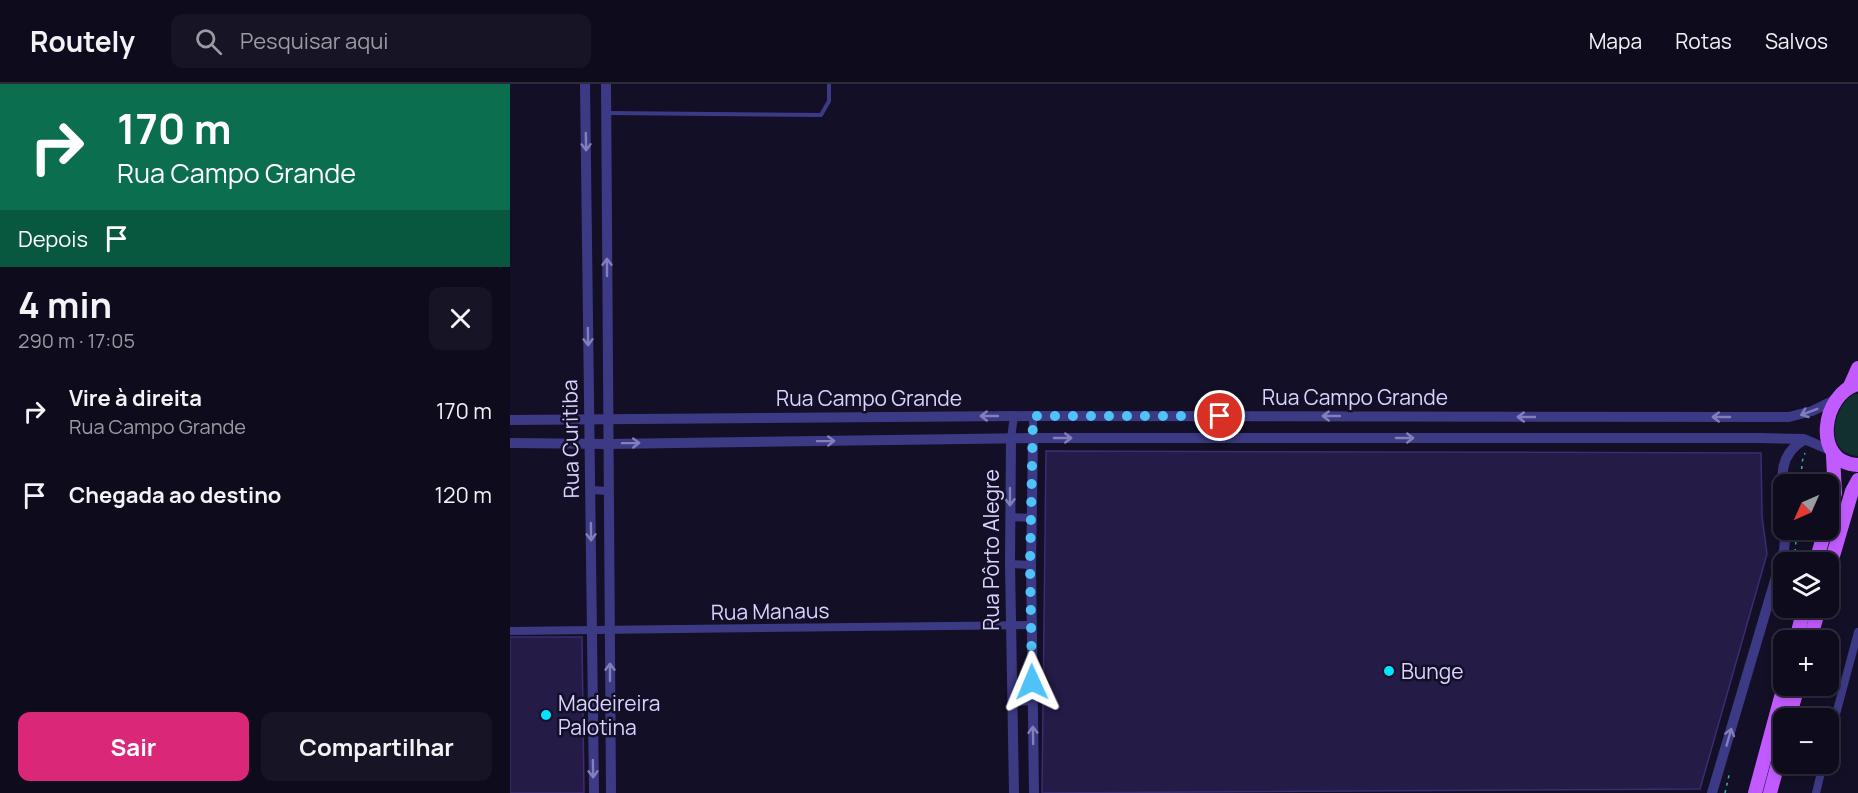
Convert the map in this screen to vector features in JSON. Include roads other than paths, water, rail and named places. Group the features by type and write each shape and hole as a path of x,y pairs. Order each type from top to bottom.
{"main road":[{"path":"1834,474 1827,432 1828,421 1842,391 1854,385 1858,368"},
{"path":"1832,453 1849,465 1858,465"},
{"path":"1834,552 1851,490 1858,480"},
{"path":"1755,793 1781,696"},
{"path":"1770,793 1775,774"}],"street":[{"name":"Rua Curitiba","path":"585,84 594,793"},
{"name":"Rua Curitiba","path":"606,84 611,793"},
{"name":"Rua Campo Grande","path":"510,420 1014,416 1789,417 1812,411 1837,399"},
{"name":"Rua Pôrto Alegre","path":"1014,416 1011,438 1010,517 1014,793"},
{"name":"Rua Pôrto Alegre","path":"1033,416 1030,565 1034,793"},
{"name":"Rua Campo Grande","path":"510,443 609,444 1011,438 1807,440 1832,453"},
{"path":"1782,474 1784,462 1792,448 1807,440"},
{"path":"590,490 609,491"},
{"path":"1010,517 1031,518"},
{"path":"1712,793 1784,550 1785,540"},
{"path":"1010,564 1030,565"},
{"name":"Rua Manaus","path":"510,631 1031,625"},
{"path":"1838,708 1858,632"},
{"path":"1012,702 1032,701"},
{"path":"1816,793 1821,774"}],"lane":[{"path":"606,113 821,115 829,101 829,84"}],"place":[{"name":"Bunge","path":"1389,671"},
{"name":"Madeireira Palotina","path":"546,715"}]}
